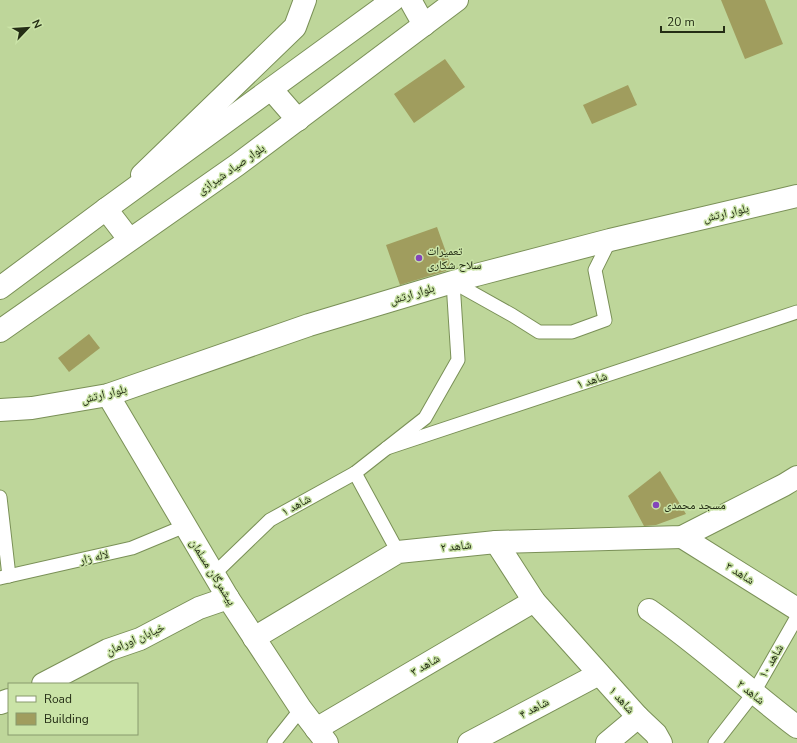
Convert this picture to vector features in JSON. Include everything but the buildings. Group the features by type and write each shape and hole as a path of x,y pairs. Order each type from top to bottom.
{"street":[{"path":"106,209 295,27 305,0"},
{"path":"0,288 106,209 394,0"},
{"path":"410,0 424,25"},
{"name":"بلوار صیاد شیرازی","path":"0,332 129,239 237,165 457,0"},
{"path":"256,65 271,89 298,120"},
{"name":"بلوار ارتش","path":"32,408 108,395 309,325 453,282 610,240 797,196"},
{"path":"106,209 129,239"},
{"name":"پیشمرگان مسلمان","path":"108,395 184,526 228,598 301,709 321,736"},
{"path":"0,410 32,408"},
{"path":"0,423 32,408"},
{"path":"682,537 793,485"},
{"name":"شاهد ۲","path":"254,638 398,552 496,542 682,537"},
{"name":"شاهد ۳","path":"682,537 797,609"},
{"name":"شاهد ۱","path":"496,542 534,601 638,717 656,734 661,743"},
{"name":"خیابان اورامان","path":"45,683 108,650 140,639 199,608 228,598"},
{"name":"شاهد ۳","path":"321,736 534,601"},
{"name":"شاهد ۲","path":"649,610 679,631 753,694 797,727"},
{"name":"شاهد ۴","path":"469,743 599,674"},
{"path":"607,743 638,717"}],"lane":[{"path":"453,282 539,332 572,332 605,320 595,270 610,240"},
{"name":"شاهد ۱","path":"214,574 270,520 355,473 425,418 458,360 453,282"},
{"name":"شاهد ۱","path":"387,448 797,312"},
{"path":"355,473 398,552"},
{"path":"0,497 5,577"},
{"name":"لاله زار","path":"5,577 132,548 184,526"},
{"name":"شاهد ۱۰","path":"715,743 753,694 797,617"},
{"path":"274,743 301,709"}],"place":[{"name":"تعمیرات سلاح شکاری","path":"419,258"},
{"name":"مسجد محمدی","path":"656,505"}]}
